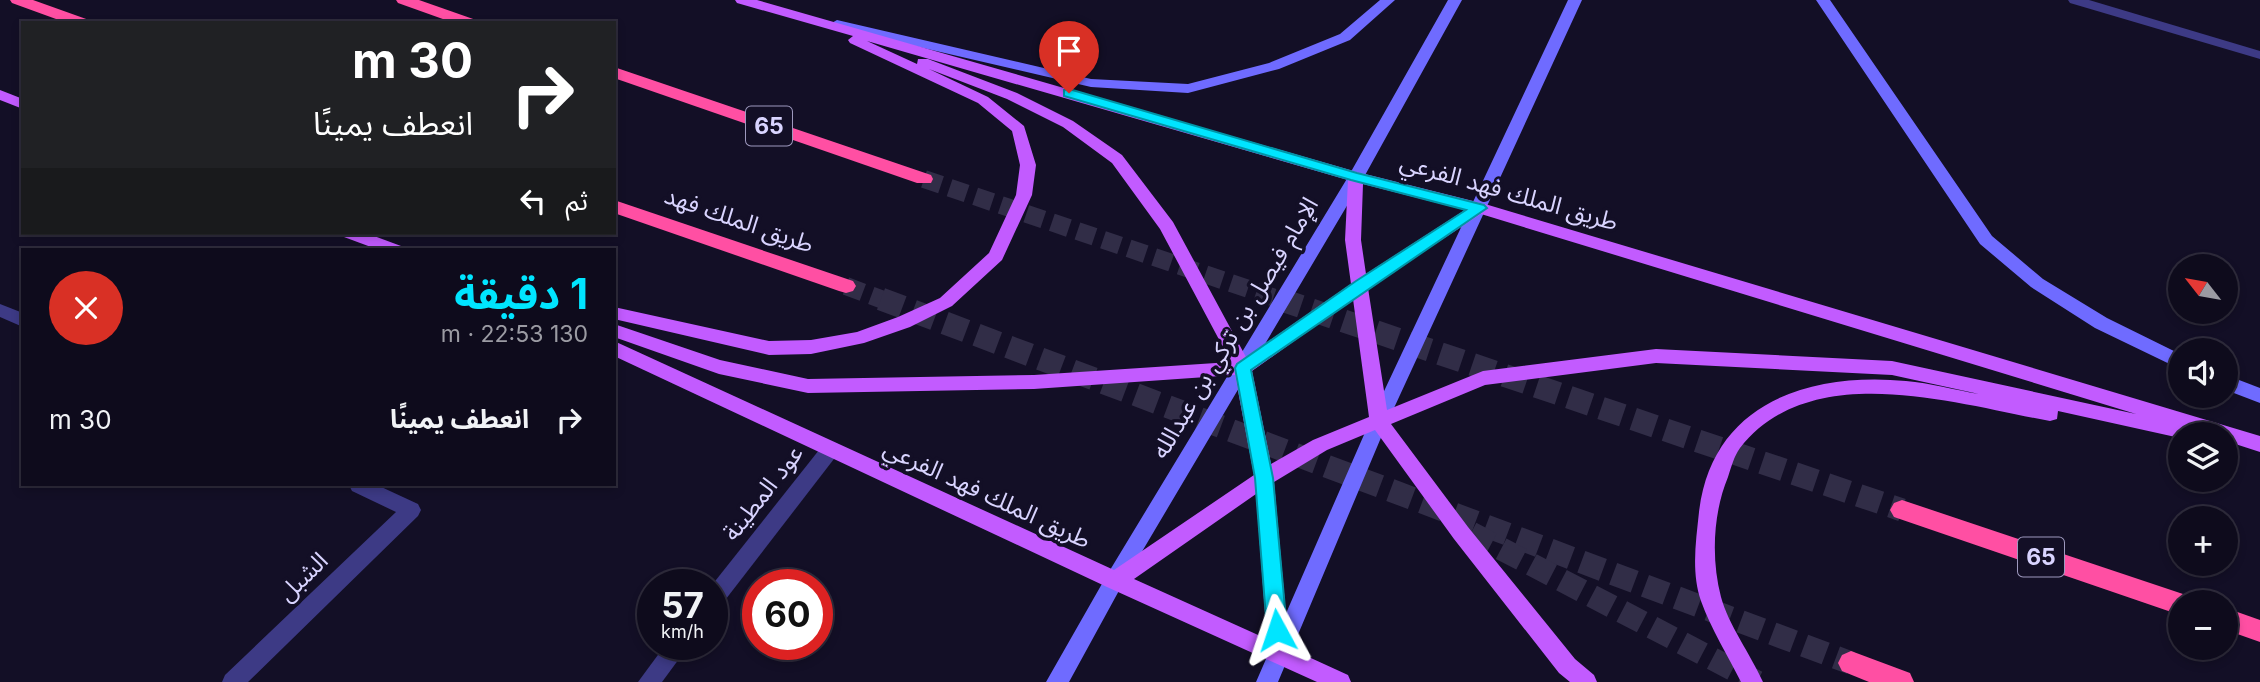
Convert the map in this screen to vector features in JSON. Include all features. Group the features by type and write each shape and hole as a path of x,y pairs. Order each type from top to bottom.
{"highway":[{"path":"18,0 77,21"},
{"path":"404,0 464,21"},
{"name":"65","path":"616,73 924,179"},
{"name":"طريق الملك فهد","path":"616,207 846,286"},
{"name":"65","path":"1902,510 2168,600"},
{"path":"2238,623 2260,631"},
{"path":"1851,663 1901,682"}],"main road":[{"name":"طريق الملك فهد الفرعي","path":"742,0 1356,177 1479,208 2260,447"},
{"path":"808,17 1091,83 1188,89 1274,66 1345,37 1388,0"},
{"name":"الإمام فيصل بن تركي بن عبدالله","path":"1057,682 1114,581 1356,177 1455,0"},
{"path":"1267,682 1379,421 1574,0"},
{"path":"1822,0 1986,240 2037,283 2080,310 2168,356"},
{"path":"616,313 769,348 811,348 858,338 904,322 946,302 996,256 1024,195 1028,166 1019,129 983,100 808,17"},
{"path":"808,17 1012,96 1068,124 1117,159 1167,226 1243,368 1264,478 1279,655"},
{"path":"0,95 21,103"},
{"path":"1356,177 1353,240 1379,421 1494,574 1567,666 1586,682"},
{"path":"616,331 719,367 808,386 1034,382 1243,368 1361,285 1479,208"},
{"path":"356,235 390,248"},
{"name":"طريق الملك فهد الفرعي","path":"616,349 1114,581 1339,682"},
{"path":"1114,581 1264,478 1320,445 1483,378 1656,356 1892,368 2168,428"},
{"path":"2238,387 2260,396"},
{"path":"1752,682 1711,600 1704,560 1711,494 1731,445 1753,423 1790,399 1834,388 1906,388 2168,435"},
{"path":"2238,444 2260,447"}],"street":[{"path":"2075,0 2260,55"},
{"path":"0,310 21,320"},
{"name":"عود المطينة","path":"728,581 830,450"},
{"name":"الشبل","path":"233,682 411,510 361,486"},
{"path":"649,682 666,660"}],"tunnel":[{"path":"924,179 1284,301"},
{"path":"846,286 886,301"},
{"path":"881,299 1851,663"},
{"path":"1279,299 1902,510"},
{"path":"1471,533 1757,682"}],"route":[{"path":"1069,93 1356,177 1479,208 1361,285 1243,368 1264,478 1277,630"}]}
